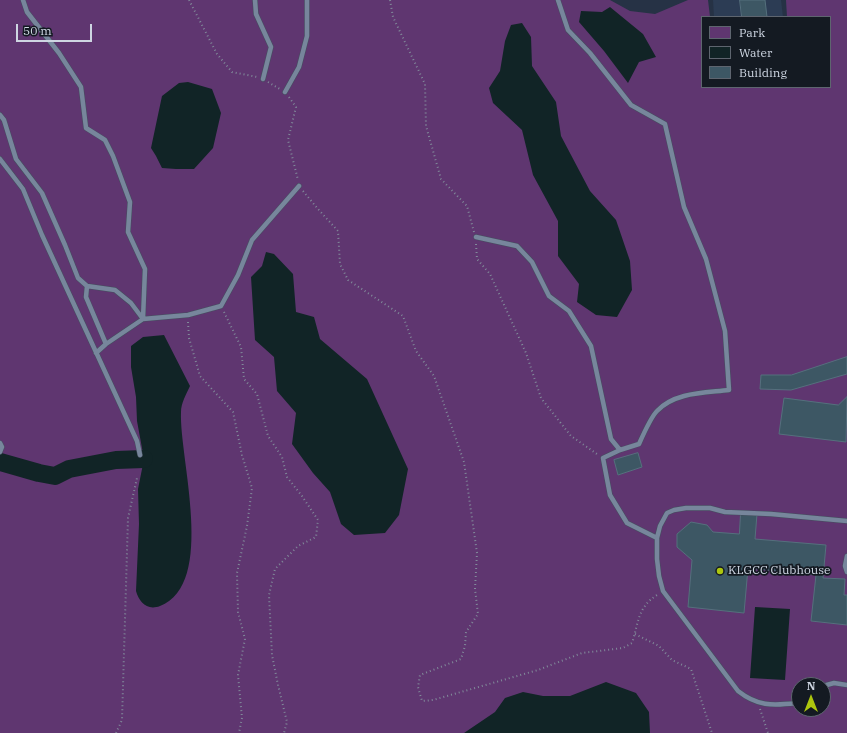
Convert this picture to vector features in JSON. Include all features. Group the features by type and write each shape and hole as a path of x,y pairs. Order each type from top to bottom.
{"lane":[{"path":"24,0 27,12 59,53 81,87 86,128 104,140 113,156 130,202 128,232 145,269 143,319"},
{"path":"255,0 256,14 271,47 263,79"},
{"path":"285,92 299,67 308,36 307,0"},
{"path":"558,0 568,30 590,53 631,104 665,124 684,207 706,259 725,331 729,390 691,395 672,400 656,412 639,444 620,450 603,458 610,495 627,523 657,538"},
{"path":"0,115 4,120 16,159 42,193 78,278 87,286 116,290 131,303 143,319"},
{"path":"0,159 23,189 137,441 140,455"},
{"path":"96,353 106,344 143,319 188,315 221,306 238,275 252,240 299,186"},
{"path":"476,237 517,246 532,262 549,296 569,311 591,346 611,439 620,450"},
{"path":"87,286 86,296 106,344"},
{"path":"0,452 1,445"},
{"path":"791,703 768,705 757,703 738,691 663,591 657,559 657,538 660,526 667,513 686,508 710,508 725,512 771,514 847,521"},
{"path":"847,556 845,566 847,572"},
{"path":"831,684 847,685"}],"path":[{"path":"189,0 217,54 232,72 263,79 285,92 296,107 288,140 299,186 338,230 340,264 348,280 403,316 416,351 434,376 464,462 477,553 475,589 478,614 466,632 465,646 460,659 420,675 418,687 422,701 433,700 538,670 582,652 624,648 632,643 642,609 654,596 663,591"},
{"path":"221,306 242,347 244,379 257,394 268,436 282,457 287,476 318,520 316,537 298,546 275,570 269,595 272,655 287,722 284,733"},
{"path":"188,315 189,338 200,376 233,412 242,455 252,488 247,526 237,573 238,612 245,639 238,675 242,718 239,733"},
{"path":"116,733 122,720 128,518 137,478"},
{"path":"635,634 659,646 672,660 691,669 712,733"},
{"path":"757,703 768,733"}],"shaded area":[{"path":"713,0 781,0 783,16 714,16"}],"green space":[{"path":"0,0 610,0 630,11 655,14 688,0 708,0 710,16 701,16 701,88 831,88 831,16 787,16 786,0 847,0 847,733 0,733"}],"water":[{"path":"610,7 643,34 656,57 639,62 628,83 604,51 579,22 581,11 602,12"},
{"path":"522,23 531,37 532,66 556,102 561,136 590,191 616,220 630,261 632,290 617,317 596,315 577,302 579,284 558,256 558,221 533,175 522,130 493,103 489,88 500,71 505,41 511,25"},
{"path":"188,82 212,89 221,113 213,148 194,169 162,168 151,148 162,96 179,83"},
{"path":"266,252 274,254 293,274 296,312 314,317 320,339 367,379 408,469 399,515 385,533 354,535 341,524 330,492 313,473 292,444 296,413 277,391 274,357 255,340 251,277 262,266"},
{"path":"164,335 190,386 183,402 181,412 182,433 189,488 191,547 187,573 177,593 160,606 151,607 141,602 136,591 139,524 138,489 144,459 137,421 136,397 131,367 131,346 143,337"},
{"path":"755,607 790,609 785,680 750,678"},
{"path":"606,682 636,693 649,712 650,733 464,733 495,712 505,698 523,692 543,696 570,696"}],"building":[{"path":"740,0 765,0 767,16 742,16"},
{"path":"847,357 847,374 791,390 760,389 761,375 791,375"},
{"path":"847,397 846,442 779,434 784,398 838,405"},
{"path":"638,453 642,467 618,475 614,460"},
{"name":"KLGCC Clubhouse","path":"741,513 757,514 755,539 826,545 823,578 845,579 844,595 847,595 847,625 811,621 816,575 748,568 744,613 688,607 692,560 677,547 677,534 691,522 707,525 713,532 739,534"}],"waterway":[{"path":"0,462 55,476 69,469 116,460 144,459"}],"place":[{"name":"KLGCC Clubhouse","path":"720,571"}]}
